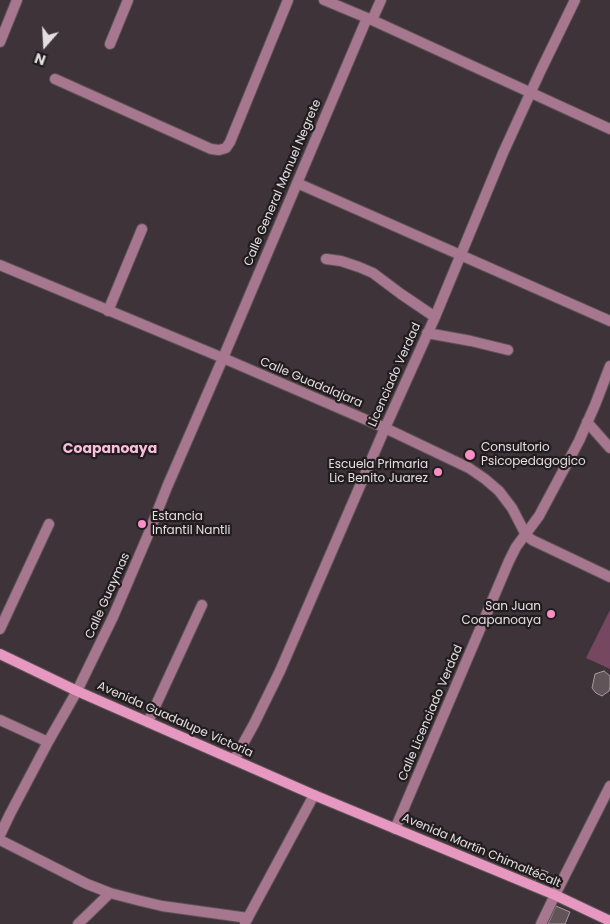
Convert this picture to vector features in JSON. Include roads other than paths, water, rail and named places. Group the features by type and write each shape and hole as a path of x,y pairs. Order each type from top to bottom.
{"main road":[{"name":"Avenida Guadalupe Victoria","path":"0,654 77,691 341,806"},
{"name":"Avenida Martín Chimaltécalt","path":"341,806 554,895 610,921"}],"street":[{"path":"0,42 17,0"},
{"path":"110,44 128,0"},
{"path":"55,79 212,149 226,148 288,0"},
{"path":"324,0 610,129"},
{"name":"Calle General Manuel Negrete","path":"223,358 369,19 381,0"},
{"name":"Licenciado Verdad","path":"234,760 280,671 435,317 503,153 575,0"},
{"path":"297,183 610,320"},
{"path":"108,311 142,229"},
{"path":"326,259 359,266 373,273 435,317"},
{"name":"Calle Guadalajara","path":"0,265 385,428 469,468 499,491 512,508 526,535"},
{"path":"427,333 471,340 508,350"},
{"name":"Calle Guaymas","path":"0,835 48,742 77,691 114,616 223,358"},
{"name":"Calle Licenciado Verdad","path":"395,829 509,561 516,547 539,516 579,441 610,366"},
{"path":"587,422 610,448"},
{"path":"0,629 49,524"},
{"path":"526,535 539,544 610,578"},
{"path":"148,722 202,605"},
{"path":"0,720 48,742"},
{"path":"541,924 610,786"},
{"path":"0,840 87,884 110,893 162,906 246,921 314,795"},
{"path":"78,924 110,893"}],"place":[{"name":"Consultorio Psicopedagogico","path":"470,455"},
{"name":"Escuela Primaria Lic Benito Juarez","path":"438,472"},
{"name":"Estancia Infantil Nantli","path":"142,524"},
{"name":"San Juan Coapanoaya","path":"551,614"}],"district":[{"name":"Coapanoaya","path":"110,449"}]}
